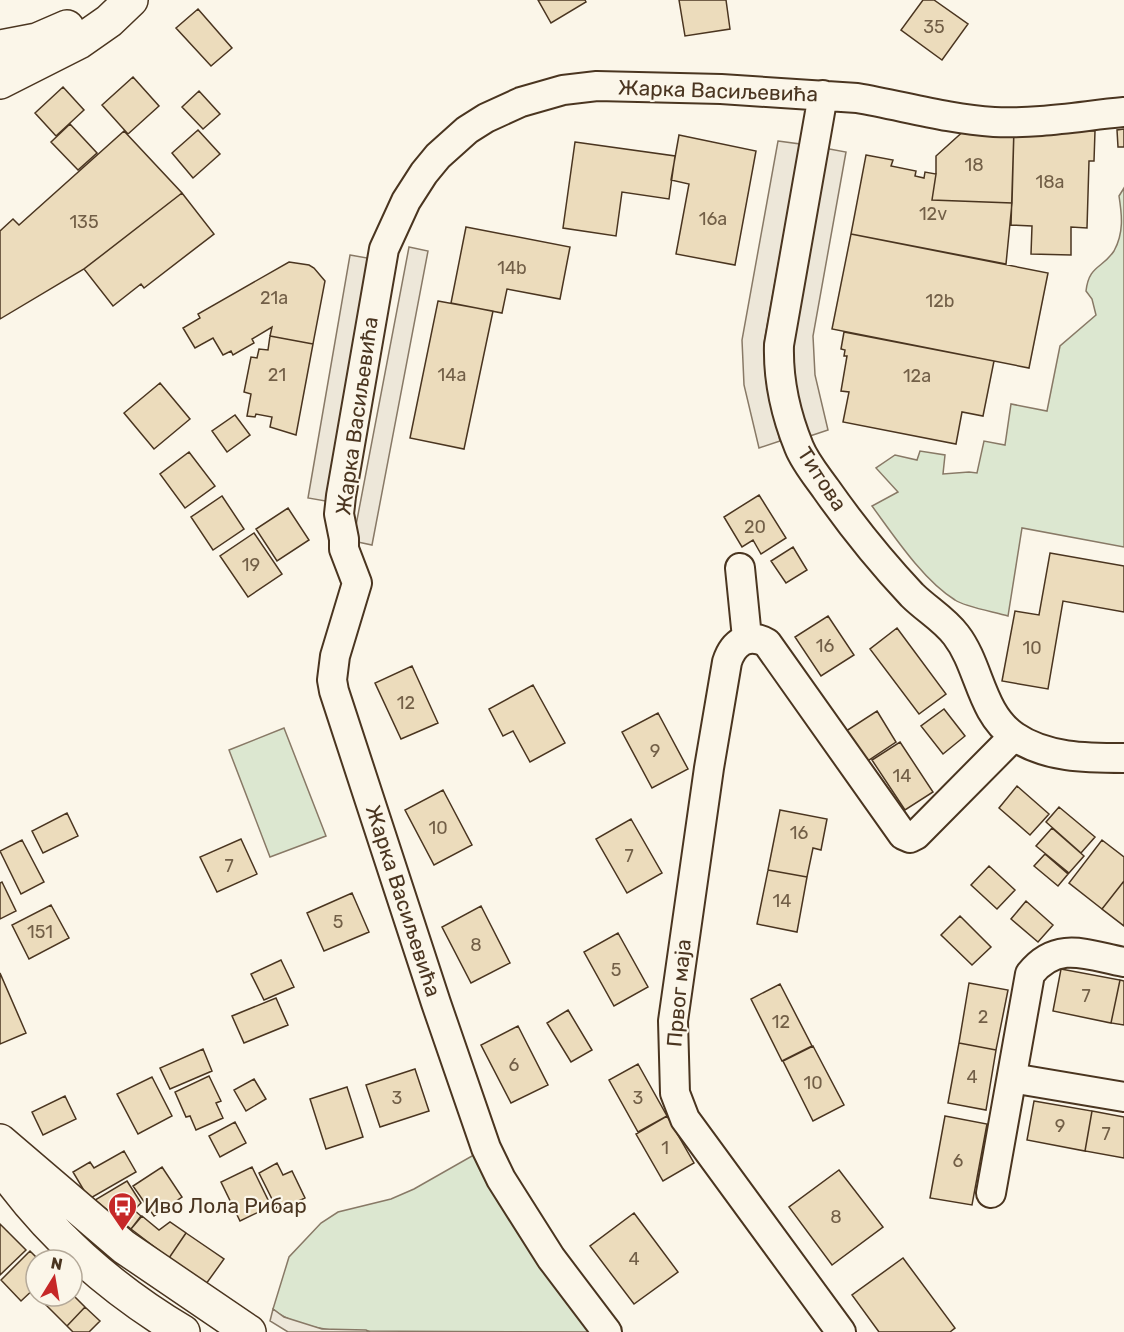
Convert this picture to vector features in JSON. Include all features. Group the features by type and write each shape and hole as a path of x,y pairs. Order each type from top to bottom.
{"main road":[{"path":"0,47 37,40 75,24 116,0"},
{"path":"0,82 79,42 109,21 131,0"},
{"path":"0,1141 124,1247 249,1332"},
{"path":"0,1165 28,1204 104,1277 137,1304 183,1332"}],"street":[{"name":"Жарка Васиљевића","path":"607,1332 551,1258 501,1179 486,1148 334,691 332,680 335,656 357,583 344,549 339,514 380,267 388,240 406,201 424,173 438,156 467,129 521,102 563,90 597,86 721,88 823,95 881,101 941,115 995,122 1039,122 1124,112"},
{"name":"Титова","path":"823,95 779,345 781,379 791,424 805,460 889,570 915,598 955,633 971,659 988,704 999,721 1014,736 1053,754 1124,758"},
{"path":"740,568 758,642 903,835 910,838 940,812 1014,736"},
{"name":"Првог маја","path":"758,642 732,649 727,662 709,768 674,1021 675,1093 685,1119 841,1332"},
{"path":"991,1193 1030,974 1047,958 1062,952 1124,962"},
{"path":"1012,1078 1124,1097"}],"green space":[{"path":"1124,188 1124,547 1022,528 1008,616 966,605 943,591 920,569 872,506 898,492 876,468 895,455 917,460 920,451 945,455 943,474 977,473 984,441 1005,445 1011,404 1047,411 1060,346 1096,315 1092,299 1086,291 1090,276 1109,257 1117,244 1121,224 1119,196"},
{"path":"284,728 326,836 270,857 229,750"},
{"path":"486,1148 607,1332 341,1331 296,1322 273,1309 289,1257 321,1223 338,1212 391,1199 414,1189"}],"shaded area":[{"path":"778,141 800,144 764,343 766,382 780,441 759,448 744,385 742,340"},
{"path":"824,148 846,152 813,336 815,375 828,430 807,437 800,410 791,350"},
{"path":"409,247 428,251 372,545 353,541"},
{"path":"350,255 373,259 331,502 308,498"},
{"path":"273,1309 284,1317 322,1329 370,1332 288,1332 270,1321"}],"building":[{"path":"538,0 585,0 586,2 551,23"},
{"path":"679,0 726,0 730,29 685,36"},
{"path":"923,0 934,0 968,24 942,60 901,30"},
{"path":"198,9 232,48 211,66 176,28"},
{"path":"133,77 159,106 128,134 102,105"},
{"path":"63,87 84,110 56,136 35,113"},
{"path":"199,91 220,114 203,129 182,107"},
{"path":"70,124 97,153 78,170 51,142"},
{"path":"967,128 1014,128 1012,203 932,200 936,156"},
{"path":"1014,128 1095,131 1094,161 1089,161 1087,228 1071,227 1071,255 1031,254 1032,226 1011,225"},
{"path":"1124,129 1124,147 1118,147 1117,130"},
{"path":"198,130 220,154 193,178 172,153"},
{"path":"124,131 182,193 84,269 0,319 0,231 13,219 19,225"},
{"path":"679,135 756,151 735,265 676,254 689,184 671,180"},
{"path":"575,142 675,156 669,199 622,192 616,236 563,228"},
{"path":"866,155 893,160 891,166 916,171 915,176 924,178 925,172 936,174 932,200 1012,203 1006,264 851,234"},
{"path":"182,193 214,234 144,288 141,284 113,306 84,269"},
{"path":"466,227 570,247 560,299 507,289 502,313 451,303"},
{"path":"851,234 1048,273 1029,368 832,329"},
{"path":"289,262 309,265 325,281 313,344 270,336 272,327 252,339 254,343 233,355 231,351 223,355 213,338 195,348 183,328 200,318 198,314"},
{"path":"438,301 493,311 464,449 410,438"},
{"path":"844,332 994,361 983,416 962,412 956,444 843,422 849,392 841,391 847,356 844,356 845,350 841,349"},
{"path":"270,336 313,344 296,435 270,427 272,417 256,414 255,417 247,416 251,394 244,392 251,357 257,358 259,349 268,350"},
{"path":"160,383 190,419 154,449 124,413"},
{"path":"235,415 250,435 227,452 212,431"},
{"path":"189,452 215,486 185,508 160,474"},
{"path":"759,495 786,538 761,554 753,540 742,547 724,517"},
{"path":"222,496 244,529 213,550 191,517"},
{"path":"288,508 309,540 277,561 256,529"},
{"path":"254,533 282,574 248,597 220,556"},
{"path":"793,547 807,570 786,583 771,561"},
{"path":"1050,553 1124,566 1124,612 1063,601 1048,689 1002,681 1015,611 1039,615"},
{"path":"828,616 854,655 821,676 795,637"},
{"path":"897,628 946,694 919,714 870,649"},
{"path":"412,666 438,723 401,739 375,683"},
{"path":"533,685 565,743 530,762 513,731 503,736 489,709"},
{"path":"944,709 965,736 943,754 921,726"},
{"path":"877,711 896,742 863,764 843,733"},
{"path":"658,713 688,769 652,788 622,732"},
{"path":"900,742 933,792 905,810 872,760"},
{"path":"1017,786 1049,814 1030,835 999,808"},
{"path":"443,790 472,845 434,865 405,810"},
{"path":"1059,807 1095,837 1081,853 1046,822"},
{"path":"780,810 827,819 821,850 813,848 807,877 768,870"},
{"path":"67,813 78,836 43,853 32,831"},
{"path":"631,819 662,873 627,893 596,839"},
{"path":"1052,828 1084,856 1069,873 1036,846"},
{"path":"241,839 257,874 217,892 200,857"},
{"path":"22,840 44,882 21,894 0,851"},
{"path":"1102,840 1124,857 1124,881 1102,909 1069,883"},
{"path":"1045,854 1068,874 1058,886 1034,866"},
{"path":"989,866 1015,890 997,909 971,885"},
{"path":"768,870 807,877 797,932 757,924"},
{"path":"1124,881 1124,926 1102,909"},
{"path":"2,882 16,911 0,919 0,883"},
{"path":"352,893 369,932 324,951 307,913"},
{"path":"1026,901 1053,925 1038,942 1011,919"},
{"path":"51,905 69,938 29,959 12,925"},
{"path":"481,906 510,963 471,983 442,927"},
{"path":"960,916 991,947 972,965 941,935"},
{"path":"618,933 648,987 614,1006 584,952"},
{"path":"281,960 294,987 264,1000 251,974"},
{"path":"1061,969 1120,980 1111,1023 1053,1011"},
{"path":"0,973 26,1033 0,1044"},
{"path":"1120,980 1124,981 1124,1025 1111,1023"},
{"path":"969,983 1008,990 996,1050 959,1043"},
{"path":"780,984 812,1046 782,1061 751,999"},
{"path":"276,998 288,1025 244,1043 232,1016"},
{"path":"568,1010 592,1050 571,1062 547,1023"},
{"path":"518,1026 548,1085 511,1103 481,1045"},
{"path":"959,1043 996,1050 986,1110 948,1103"},
{"path":"813,1046 844,1105 813,1121 783,1061"},
{"path":"203,1049 212,1071 170,1089 160,1068"},
{"path":"638,1064 667,1116 638,1132 609,1080"},
{"path":"415,1069 429,1111 380,1127 366,1085"},
{"path":"209,1076 221,1101 216,1103 223,1118 196,1130 190,1116 186,1117 175,1092"},
{"path":"152,1077 172,1116 138,1134 117,1094"},
{"path":"254,1079 266,1099 246,1111 234,1090"},
{"path":"347,1087 363,1137 326,1149 310,1099"},
{"path":"65,1096 76,1119 43,1135 32,1112"},
{"path":"1034,1101 1092,1111 1085,1151 1027,1140"},
{"path":"1092,1111 1124,1117 1124,1158 1085,1151"},
{"path":"667,1116 694,1163 663,1181 636,1134"},
{"path":"945,1116 987,1124 972,1205 930,1198"},
{"path":"235,1122 246,1143 220,1157 209,1136"},
{"path":"124,1151 136,1172 89,1199 73,1172 90,1162 94,1168"},
{"path":"277,1163 283,1175 292,1171 305,1198 278,1211 259,1173"},
{"path":"162,1167 182,1197 154,1216 133,1186"},
{"path":"252,1167 271,1206 240,1221 221,1182"},
{"path":"839,1170 883,1227 832,1265 789,1207"},
{"path":"127,1181 141,1203 134,1210 141,1216 131,1229 95,1200"},
{"path":"634,1213 678,1272 634,1304 590,1246"},
{"path":"142,1216 159,1230 170,1222 186,1233 169,1258 131,1229"},
{"path":"0,1224 24,1248 24,1252 0,1275"},
{"path":"186,1233 224,1259 206,1284 169,1258"},
{"path":"24,1257 24,1298 21,1301 1,1280"},
{"path":"903,1258 955,1328 950,1332 879,1332 852,1295"},
{"path":"84,1306 85,1307 67,1326 49,1308 84,1308"},
{"path":"85,1307 100,1321 89,1332 73,1332 67,1326"}],"place":[{"name":"Иво Лола Рибар","path":"123,1232"}]}
